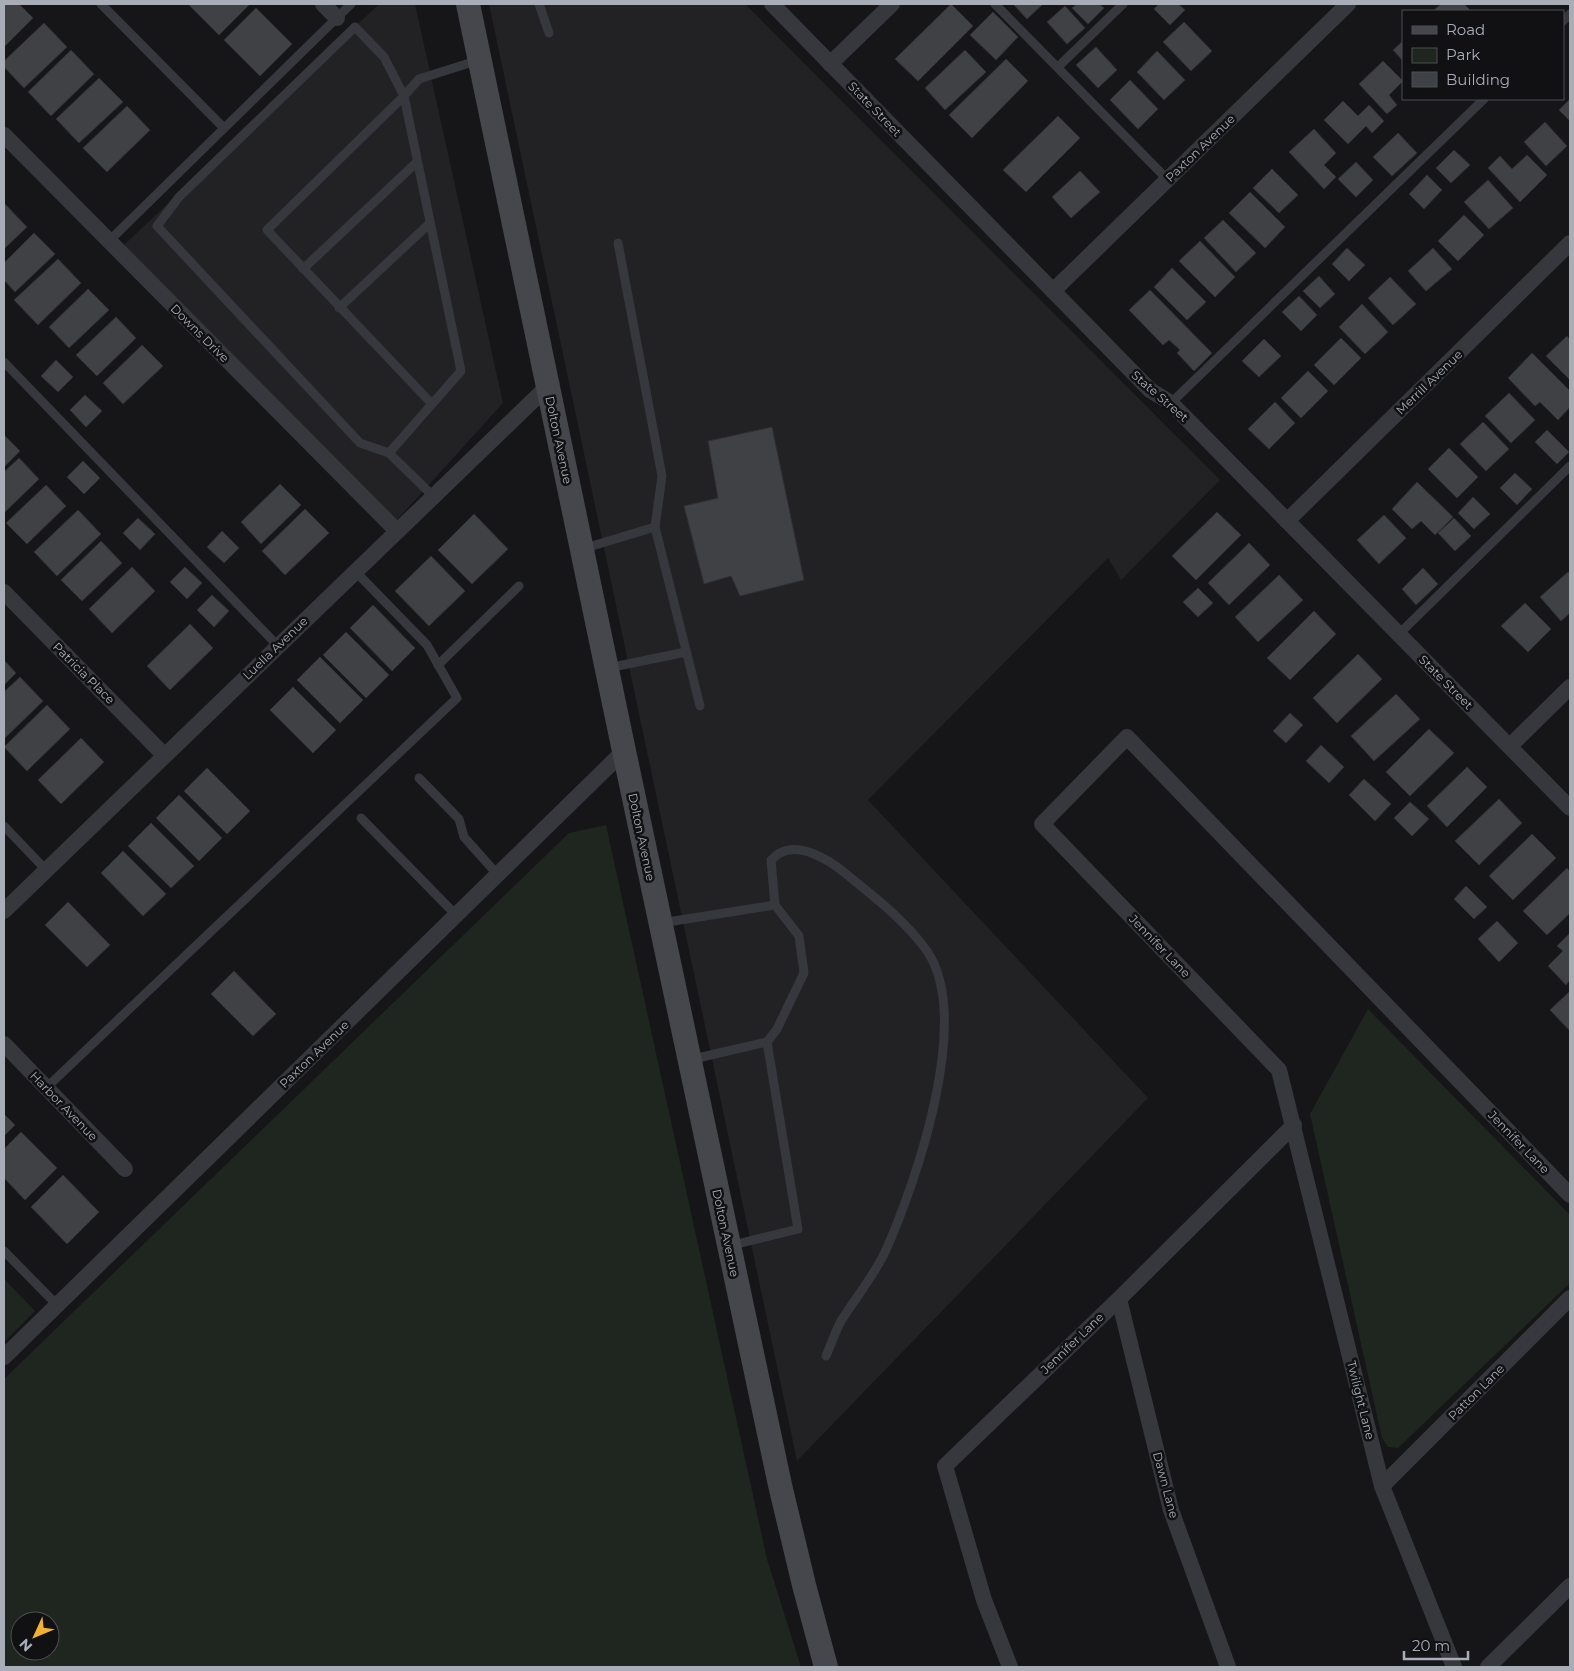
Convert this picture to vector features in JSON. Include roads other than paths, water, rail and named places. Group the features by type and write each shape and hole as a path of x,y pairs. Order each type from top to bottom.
{"street":[{"path":"323,4 337,18"},
{"name":"Dolton Avenue","path":"468,4 780,1486 826,1667"},
{"name":"State Street","path":"772,4 1150,390 1171,403 1570,808"},
{"path":"830,64 892,4"},
{"name":"Paxton Avenue","path":"1053,292 1348,4"},
{"name":"Downs Drive","path":"4,135 397,531"},
{"name":"Merrill Avenue","path":"1287,521 1570,243"},
{"name":"Luella Avenue","path":"4,911 548,386"},
{"name":"Patricia Place","path":"4,592 164,755"},
{"path":"1510,746 1570,687"},
{"name":"Jennifer Lane","path":"1010,1667 984,1600 945,1466 1119,1299 1294,1124 1280,1070 1042,824 1126,737 1570,1195"},
{"name":"Paxton Avenue","path":"4,1357 624,751"},
{"name":"Harbor Avenue","path":"4,1044 125,1168"},
{"name":"Twilight Lane","path":"1294,1124 1382,1486 1454,1667"},
{"name":"Patton Lane","path":"1382,1486 1570,1298"},
{"name":"Dawn Lane","path":"1119,1299 1171,1510 1228,1667"},
{"path":"1488,1667 1570,1586"}],"lane":[{"path":"101,4 224,128"},
{"path":"109,241 351,4"},
{"path":"539,4 549,33"},
{"path":"996,4 1168,180"},
{"path":"1058,67 1123,4"},
{"path":"389,453 461,371 404,96 384,57 355,27 179,197 157,226 360,444 389,453 433,496"},
{"path":"432,404 266,230 404,96 419,79 479,59"},
{"path":"1171,403 1483,100"},
{"path":"303,269 418,162"},
{"path":"339,308 430,223"},
{"path":"618,243 662,476 655,527 700,706"},
{"path":"4,362 278,646"},
{"path":"1399,634 1570,466"},
{"path":"582,549 655,527"},
{"path":"46,1088 457,698 427,645 355,571"},
{"path":"438,665 519,586"},
{"path":"607,668 686,652"},
{"path":"419,778 459,819 464,837 497,874"},
{"path":"362,818 456,915"},
{"path":"4,826 46,870"},
{"path":"690,1060 767,1042 777,1029 804,973 799,936 775,905 771,860 780,852 804,849 836,866 903,922 928,953 941,984 944,1010 942,1059 935,1101 909,1190 885,1252 858,1299 841,1322 826,1356"},
{"path":"660,923 775,905"},
{"path":"729,1246 798,1229 767,1042"},
{"path":"4,1251 57,1305"}]}
